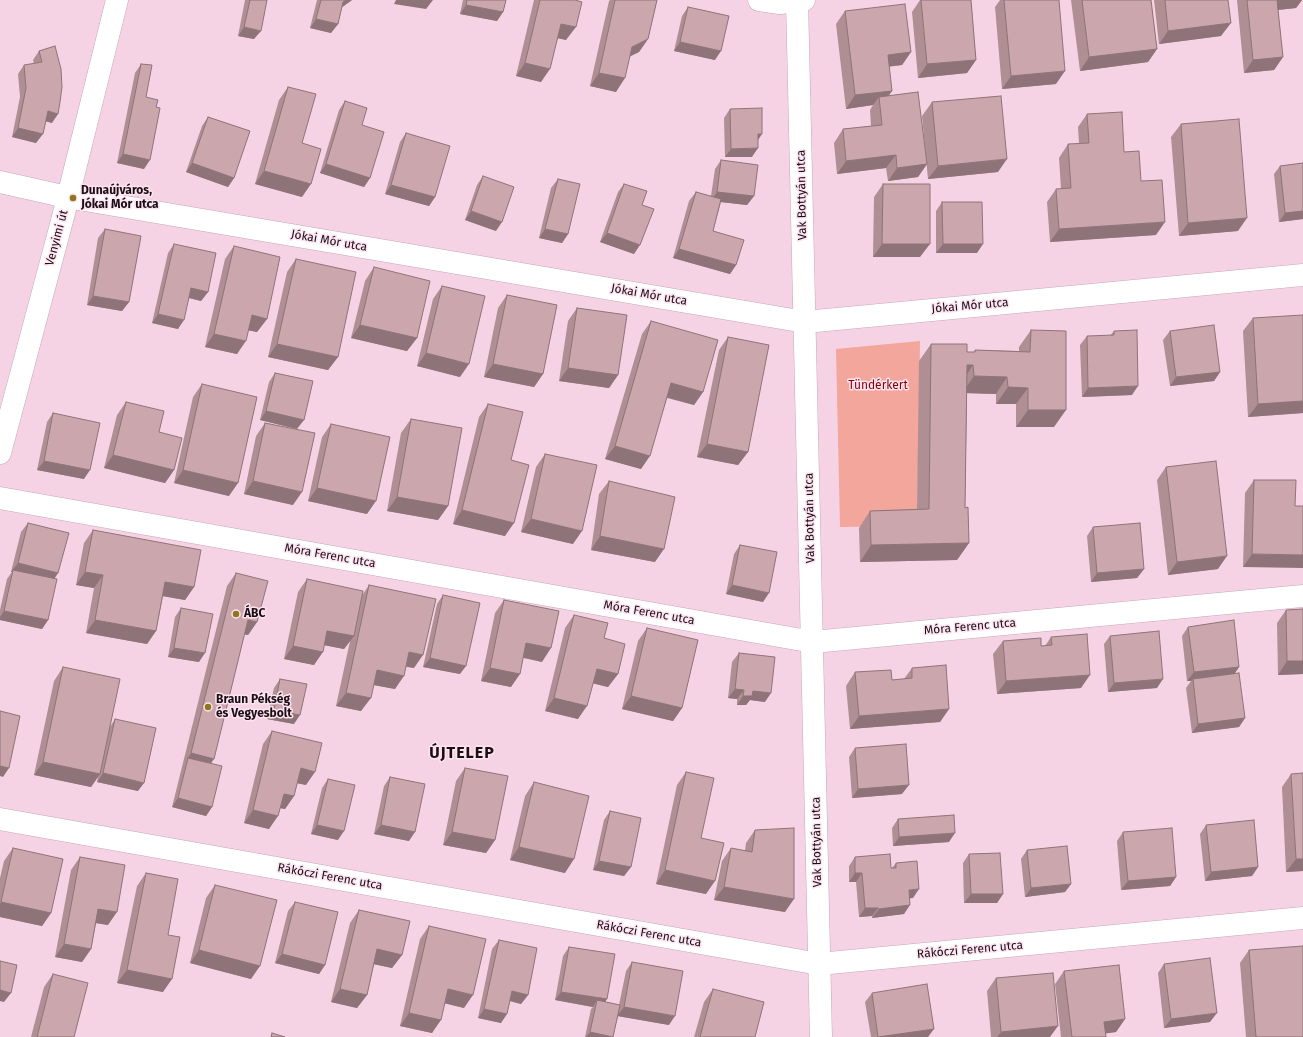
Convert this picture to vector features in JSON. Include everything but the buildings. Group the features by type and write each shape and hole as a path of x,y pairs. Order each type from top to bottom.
{"street":[{"name":"Venyimi út","path":"0,453 68,197 117,0"},
{"path":"759,0 780,3 800,0"},
{"name":"Vak Bottyán utca","path":"800,0 805,322 821,1037"},
{"name":"Jókai Mór utca","path":"0,182 68,197 805,322 1303,275"},
{"name":"Móra Ferenc utca","path":"0,498 813,642 1303,596"},
{"name":"Rákóczi Ferenc utca","path":"0,819 819,964 1303,918"}],"green space":[{"name":"Tündérkert","path":"920,341 917,526 840,527 836,349"}],"place":[{"name":"Dunaújváros, Jókai Mór utca","path":"73,198"},
{"name":"ÁBC","path":"236,614"},
{"name":"Braun Pékség és Vegyesbolt","path":"208,707"}],"district":[{"name":"ÚJTELEP","path":"462,754"}]}
